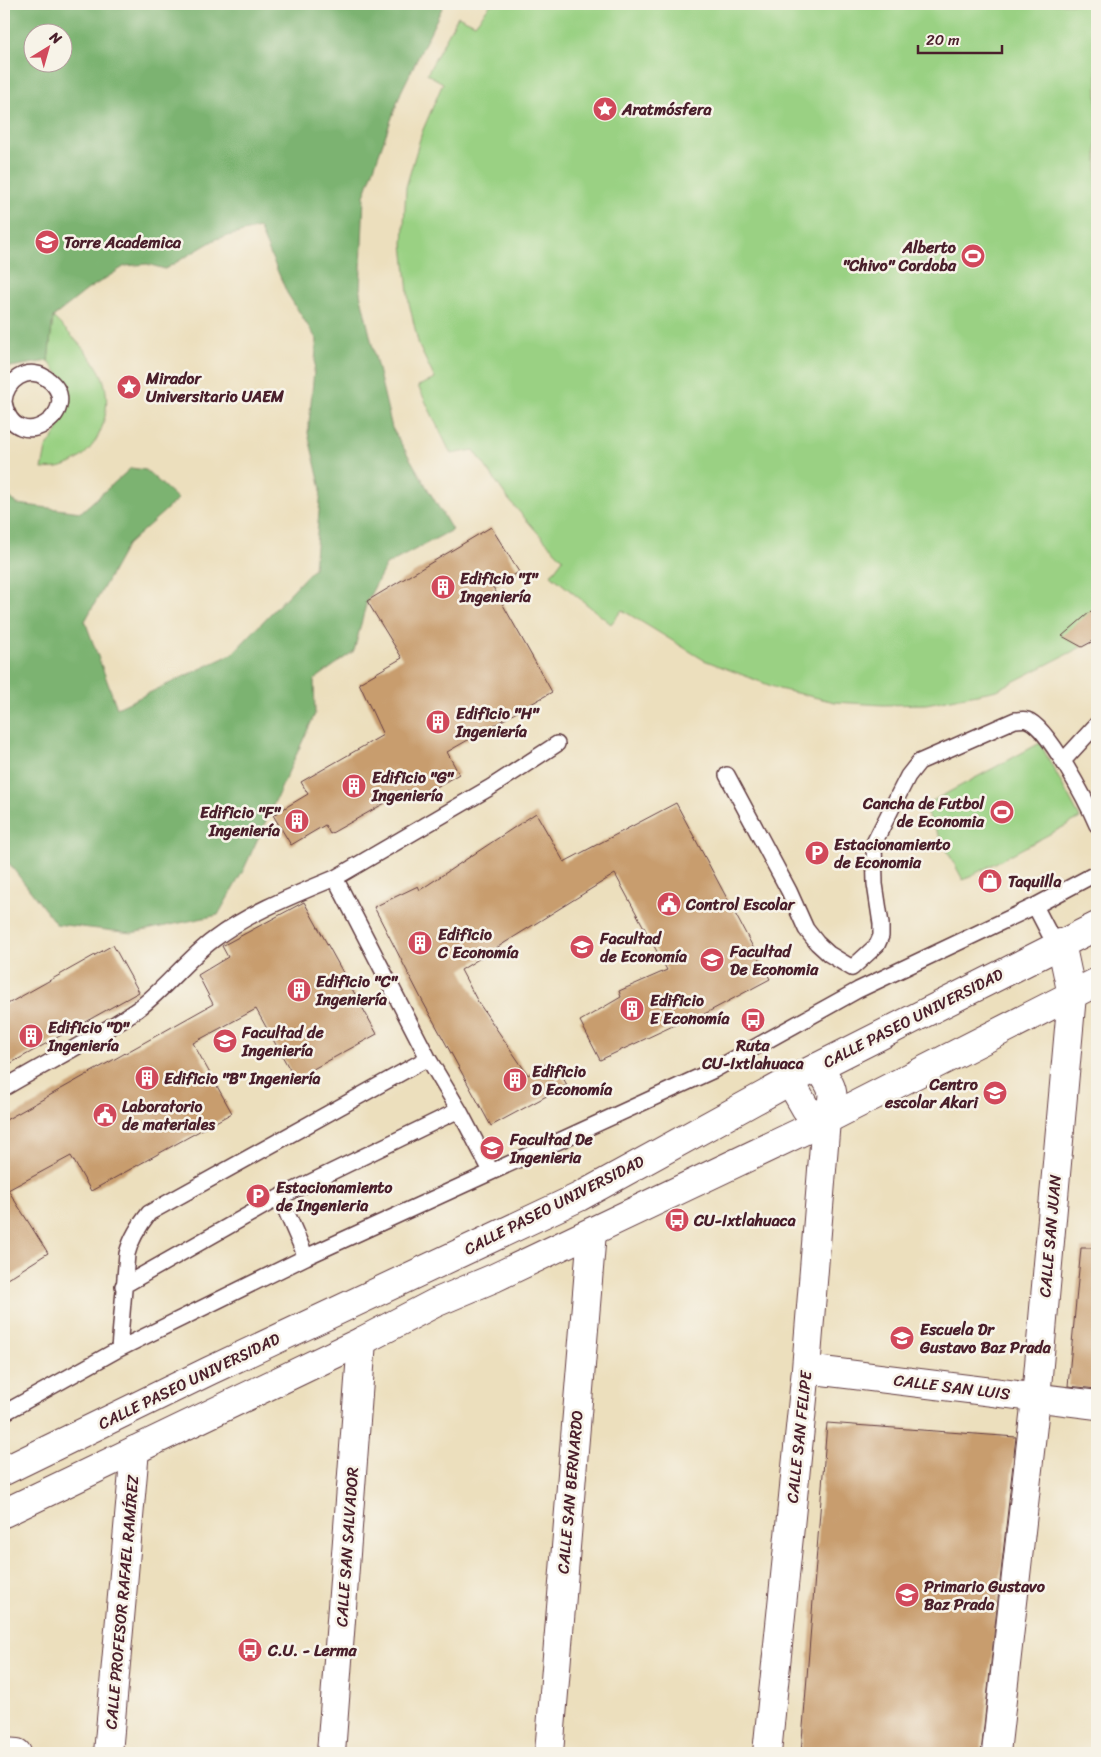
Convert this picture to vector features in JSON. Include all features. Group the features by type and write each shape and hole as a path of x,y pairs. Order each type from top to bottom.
{"street":[{"name":"CALLE PASEO UNIVERSIDAD","path":"4,1471 217,1367 579,1197 790,1081 1097,926"},
{"name":"CALLE SAN JUAN","path":"996,1753 1036,1398 1072,995 1061,943"},
{"path":"4,1514 362,1341 435,1302 494,1278 826,1120 1097,982"},
{"name":"CALLE SAN FELIPE","path":"767,1753 806,1369 826,1120 834,1095 827,1079 818,1067"},
{"path":"790,1081 806,1109 826,1120"},
{"name":"CALLE SAN BERNARDO","path":"549,1753 592,1232"},
{"name":"CALLE SAN SALVADOR","path":"331,1753 362,1341"},
{"name":"CALLE SAN LUIS","path":"806,1369 1097,1405"},
{"name":"CALLE PROFESOR RAFAEL RAMÍREZ","path":"108,1753 135,1450"},
{"path":"4,1752 17,1753"}],"lane":[{"path":"852,968 877,945 881,936 875,884 874,843 908,776 919,762 1016,720 1027,720 1036,726 1063,761 1085,798 1097,825"},
{"path":"1063,761 1097,724"},
{"path":"4,1088 137,1009 164,988 195,955 229,929 288,898 335,878 491,787 557,744"},
{"path":"727,775 806,929 829,954 852,968 858,990"},
{"path":"4,1413 119,1349 306,1257 714,1070 858,990 1035,906 1097,873"},
{"path":"335,878 428,1058 459,1110 491,1171"},
{"name":"CALLE SAN JUAN","path":"1035,906 1049,933 1061,943"},
{"path":"119,1349 127,1254 130,1242 149,1212 428,1058"},
{"path":"123,1286 280,1197 459,1110"},
{"path":"280,1197 306,1257"}],"green space":[{"path":"4,4 444,4 401,92 364,196 360,293 392,428 452,530 386,565 367,601 354,651 314,680 315,714 243,871 218,915 132,933 56,924 4,857 4,492 17,504 81,512 131,468 146,470 178,499 127,545 85,621 117,708 232,654 314,568 321,489 308,433 317,340 287,293 259,228 216,239 165,269 147,264 125,266 87,290 53,317 48,361 4,368"},
{"path":"491,4 1097,4 1097,639 997,690 926,704 883,705 835,702 779,689 704,660 622,610 611,624 551,575 563,559 509,500 474,450 451,454 418,386 435,379 419,346 409,303 403,244 406,187 422,132 443,83 427,74 458,16 475,24"},
{"path":"53,317 93,361 102,376 107,402 102,428 96,441 87,451 77,460 63,467 42,469 46,448 57,432 65,401 62,378 48,361"},
{"name":"Cancha de Futbol de Economia","path":"1040,743 1080,818 963,880 923,806"}],"building":[{"path":"491,527 519,572 493,587 552,692 447,752 459,774 416,799 408,790 330,834 325,825 291,845 273,815 308,794 301,782 383,735 359,683 402,658 367,601"},
{"path":"1097,606 1097,639 1082,647 1062,636"},
{"path":"676,803 770,979 693,1020 692,1017 600,1060 580,1021 621,997 619,991 667,970 615,874 461,970 478,1002 528,1075 546,1064 555,1064 567,1085 491,1126 423,1002 374,907 418,886 420,890 536,813 564,862"},
{"path":"304,902 377,1034 295,1079 256,1009 193,1043 232,1113 91,1191 71,1156 8,1190 48,1253 4,1281 4,1121 213,1004 198,975 228,957 222,946"},
{"name":"Edificio \"D\" Ingeniería","path":"113,945 139,992 4,1067 4,1006"},
{"path":"1081,1248 1097,1248 1097,1389 1068,1386"},
{"name":"Primario Gustavo Baz Prada","path":"827,1423 1016,1437 981,1753 801,1753"}],"place":[{"name":"Aratmósfera","path":"605,109"},
{"name":"Torre Academica","path":"47,242"},
{"name":"Alberto \"Chivo\" Cordoba","path":"973,256"},
{"name":"Mirador Universitario UAEM","path":"129,387"},
{"name":"Edificio \"I\" Ingeniería","path":"443,587"},
{"name":"Edificio \"H\" Ingeniería","path":"438,722"},
{"name":"Edificio \"G\" Ingeniería","path":"354,786"},
{"name":"Cancha de Futbol de Economia","path":"1002,812"},
{"name":"Edificio \"F\" Ingeniería","path":"297,821"},
{"name":"Estacionamiento de Economia","path":"817,853"},
{"name":"Taquilla","path":"990,881"},
{"name":"Control Escolar","path":"669,904"},
{"name":"Edificio C Economía","path":"420,943"},
{"name":"Facultad de Economía","path":"582,947"},
{"name":"Facultad De Economia","path":"712,960"},
{"name":"Edificio \"C\" Ingeniería","path":"299,990"},
{"name":"Edificio E Economía","path":"632,1009"},
{"name":"Ruta CU-Ixtlahuaca","path":"753,1020"},
{"name":"Edificio \"D\" Ingeniería","path":"31,1036"},
{"name":"Facultad de Ingeniería","path":"225,1041"},
{"name":"Edificio \"B\" Ingeniería","path":"147,1078"},
{"name":"Edificio D Economía","path":"515,1080"},
{"name":"Centro escolar Akari","path":"995,1093"},
{"name":"Laboratorio de materiales","path":"105,1115"},
{"name":"Facultad De Ingenieria","path":"492,1148"},
{"name":"Estacionamiento de Ingenieria","path":"258,1196"},
{"name":"CU-Ixtlahuaca","path":"677,1220"},
{"name":"Escuela Dr Gustavo Baz Prada","path":"902,1338"},
{"name":"Primario Gustavo Baz Prada","path":"907,1595"},
{"name":"C.U. - Lerma","path":"250,1650"}]}
